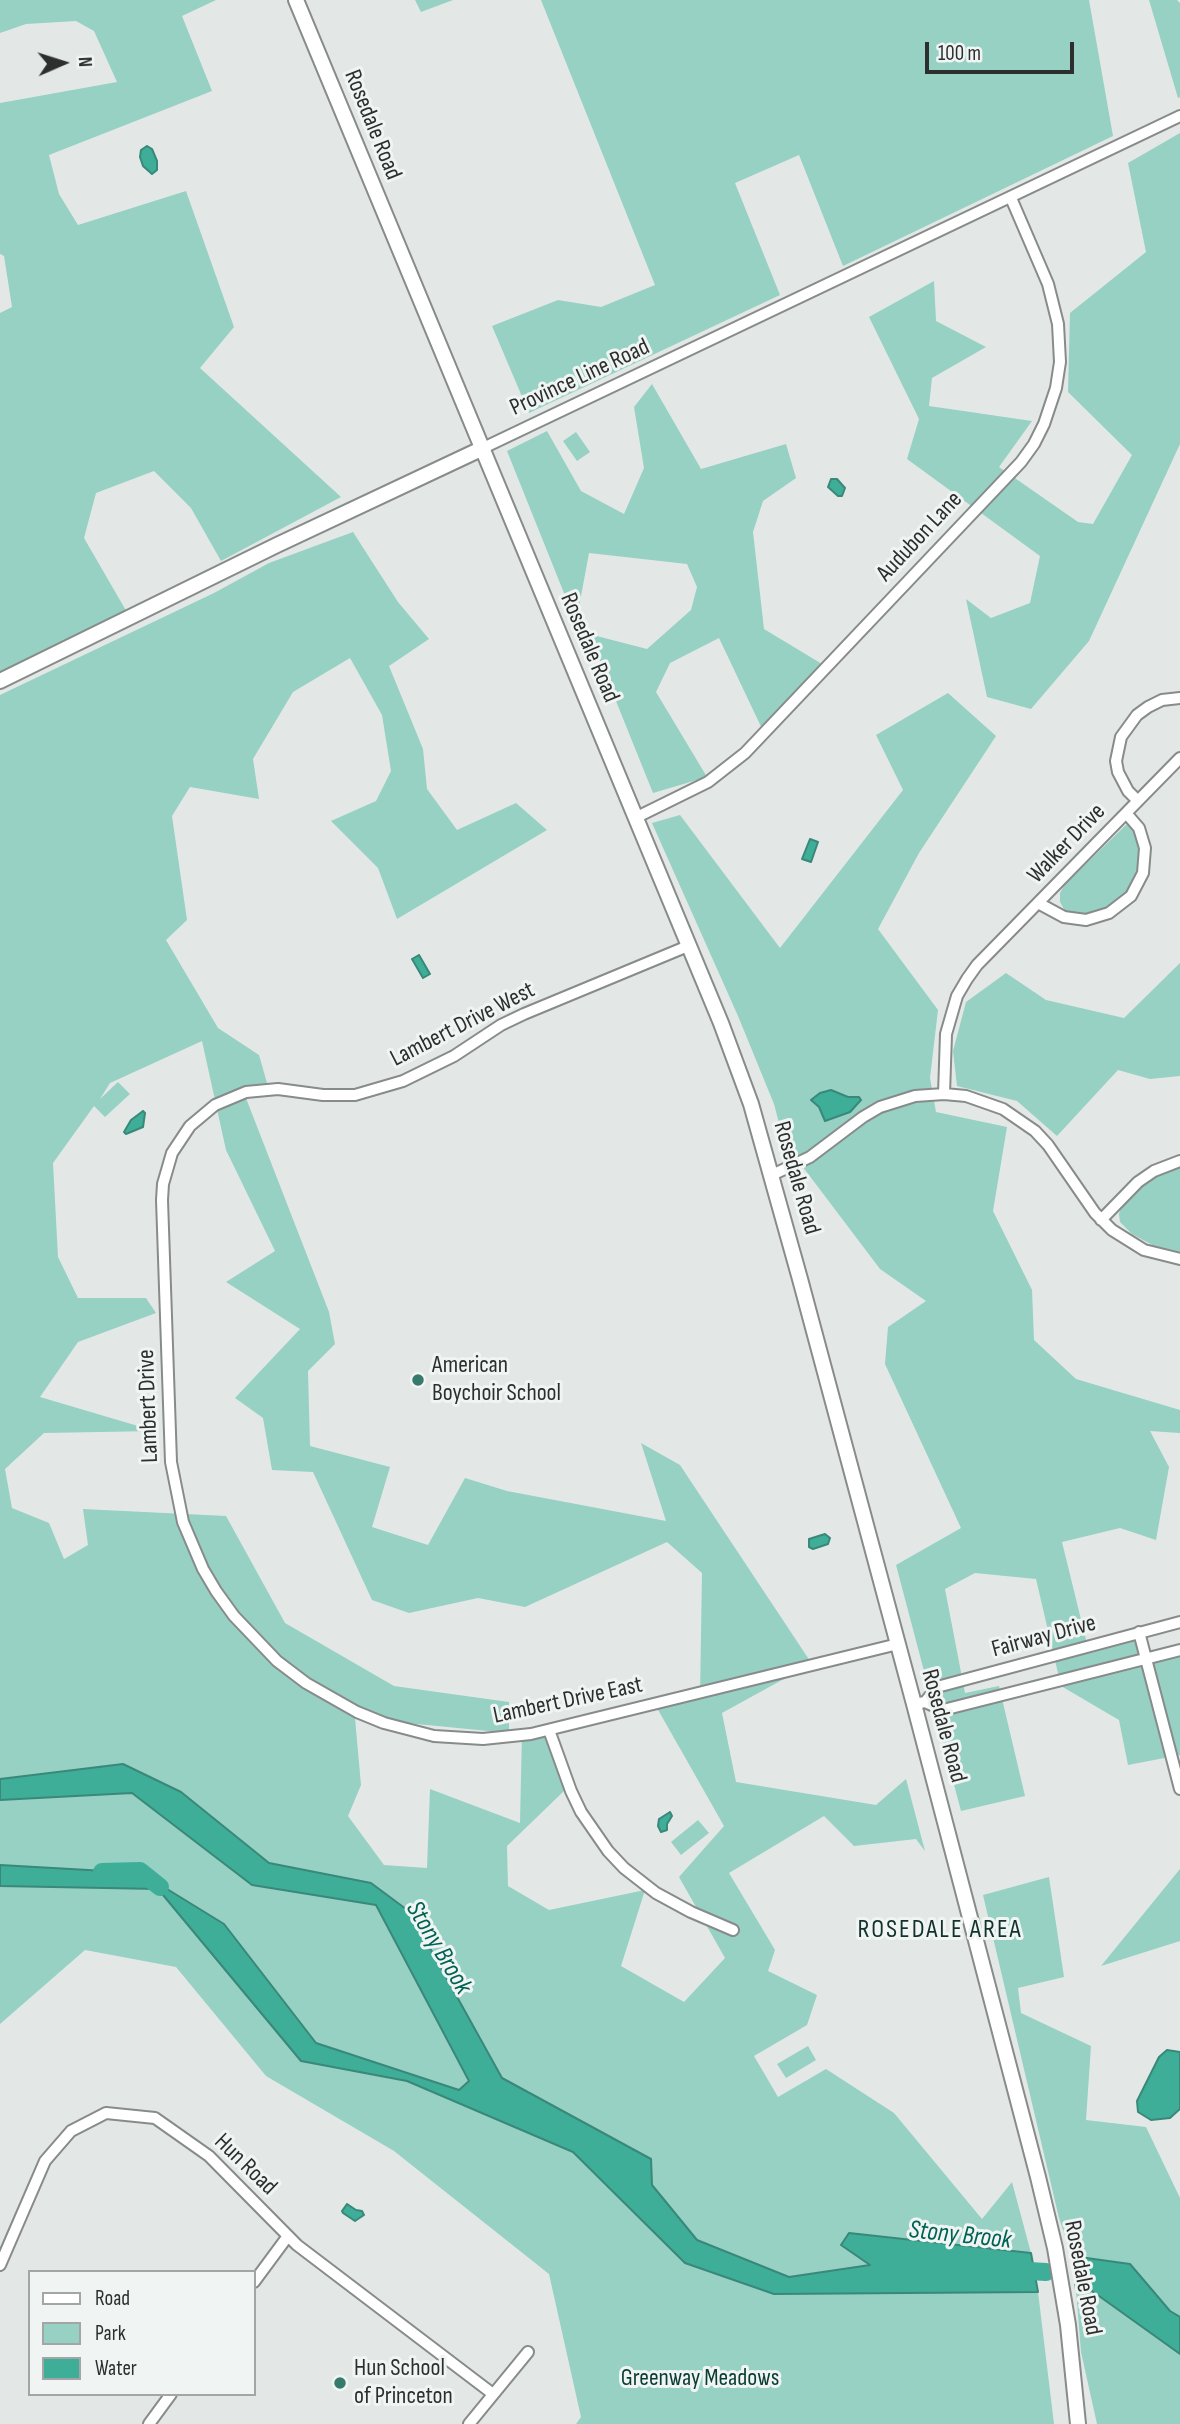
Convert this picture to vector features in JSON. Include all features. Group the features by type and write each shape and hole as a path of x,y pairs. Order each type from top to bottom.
{"street":[{"name":"Rosedale Road","path":"296,0 736,1062 772,1175 898,1644 919,1703 1055,2248 1072,2353 1078,2424"},
{"name":"Province Line Road","path":"0,681 276,545 1180,116"},
{"name":"Audubon Lane","path":"635,818 708,782 745,753 1021,462 1034,444 1044,424 1056,387 1060,362 1058,324 1048,284 1011,198"},
{"name":"Walker Drive","path":"1138,801 1128,791 1118,772 1116,761 1121,737 1137,715 1148,707 1163,700 1180,698"},
{"name":"Walker Drive","path":"943,1094 946,1034 957,996 977,965 1180,758"},
{"name":"Walker Drive","path":"1038,903 1064,917 1086,920 1109,914 1131,896 1143,873 1145,848 1139,828 1126,813"},
{"name":"Lambert Drive West","path":"163,1220 163,1184 172,1153 190,1126 215,1105 230,1097 261,1090 355,1095 394,1084 429,1069 524,1014 688,946"},
{"path":"772,1175 810,1157 880,1107 915,1096 943,1094 985,1101 1020,1119 1048,1145 1101,1220 1126,1241 1144,1250 1180,1259"},
{"path":"1101,1220 1138,1182 1154,1171 1180,1161"},
{"name":"Lambert Drive","path":"163,1220 171,1462 183,1522 211,1584"},
{"name":"Lambert Drive East","path":"211,1584 234,1616 277,1661 306,1683 357,1712 411,1731 458,1738 507,1737 549,1730 898,1644"},
{"name":"Fairway Drive","path":"919,1703 937,1687 1180,1622"},
{"path":"1139,1632 1180,1789"},
{"name":"Fairway Drive","path":"919,1703 943,1710 1180,1650"},
{"path":"549,1730 581,1812 608,1851 624,1868 656,1893 733,1930"},
{"name":"Hun Road","path":"0,2265 45,2161 71,2131 106,2113 155,2118 209,2156 288,2236 493,2394"},
{"path":"256,2279 288,2236"},
{"path":"470,2424 528,2352"},
{"path":"149,2424 170,2396"}],"green space":[{"path":"0,0 216,0 182,16 212,91 49,155 59,194 78,225 186,191 234,327 200,368 341,497 221,561 191,508 154,471 96,493 84,538 128,614 0,673 0,313 12,307 4,256 0,254 0,103 117,82 94,31 76,21 26,24 0,33"},
{"path":"415,0 453,0 421,12"},
{"path":"541,0 1089,0 1113,136 843,266 799,155 735,183 780,295 529,413 492,326 558,300 601,307 655,285"},
{"path":"1149,0 1177,0 1180,3 1178,98"},
{"path":"1180,133 1180,444 1089,641 1031,709 987,697 966,599 991,618 1030,603 1040,556 907,459 919,419 869,317 934,281 936,321 986,347 932,378 929,406 1032,421 999,467 1078,522 1093,524 1132,455 1068,392 1070,313 1146,252 1128,163"},
{"path":"652,384 701,469 786,444 796,478 763,501 753,532 764,629 822,664 800,698 765,735 719,638 670,663 656,692 707,777 653,793 589,634 647,649 691,610 697,587 687,564 589,553 576,623 507,451 547,431 581,491 624,514 644,468 634,407"},
{"path":"576,432 590,452 577,461 563,441"},
{"path":"353,532 398,602 429,639 389,666 423,749 427,789 457,830 516,803 547,830 397,919 378,868 331,821 376,801 391,771 382,715 350,658 293,692 253,759 259,799 190,787 172,816 187,920 166,940 218,1028 259,1055 269,1090 244,1093 329,1312 335,1344 308,1371 310,1446 390,1467 372,1527 428,1545 465,1478 507,1491 666,1521 641,1443 680,1465 814,1667 782,1680 722,1713 736,1782 876,1805 906,1779 925,1851 916,1839 854,1846 824,1816 729,1873 775,1950 768,1971 817,1995 807,2025 754,2056 778,2097 826,2069 894,2113 982,2219 1012,2182 1031,2253 849,2233 871,2265 789,2277 697,2240 652,2185 651,2159 502,2078 411,1912 371,1883 269,1863 181,1792 0,1779 0,695 214,593 269,563","holes":["202,1041 226,1150 275,1251 226,1282 300,1329 235,1398 263,1418 272,1470 313,1472 372,1600 409,1613 478,1598 525,1607 667,1542 702,1573 700,1697 657,1708 724,1826 679,1877 725,1958 684,2002 621,1966 645,1890 549,1910 508,1886 507,1846 565,1790 547,1728 522,1731 520,1823 430,1789 427,1868 384,1865 348,1816 361,1785 355,1718 509,1733 509,1702 394,1686 285,1623 226,1516 83,1509 88,1545 64,1559 49,1523 12,1508 5,1469 44,1433 155,1431 40,1397 78,1342 156,1313 146,1298 78,1298 58,1257 53,1163 94,1106 105,1117 130,1094 118,1082 100,1099 110,1083"]},
{"path":"948,693 996,736 919,853 878,929 938,1010 930,1078 936,1112 1007,1127 993,1211 1032,1290 1034,1340 1076,1379 1180,1410 1180,1433 1150,1431 1169,1467 1156,1540 1120,1528 1062,1542 1087,1644 1143,1632 1151,1662 1180,1651 1180,1755 1128,1765 1119,1720 1061,1686 1036,1579 975,1573 945,1589 965,1693 999,1686 1025,1796 961,1811 896,1565 961,1528 885,1364 888,1327 926,1301 880,1269 784,1142 774,1104 738,1016 652,823 680,815 780,948 903,790 876,735"},
{"path":"1127,824 1140,838 1140,867 1126,895 1114,906 1096,913 1077,915 1065,911 1060,902 1060,893 1065,884"},
{"path":"1180,963 1180,1076 1150,1079 1118,1070 1057,1136 1017,1101 957,1086 953,1051 966,1002 1006,973 1046,1000 1124,1018"},
{"path":"1180,1166 1180,1254 1156,1247 1132,1234 1120,1222 1119,1214 1121,1207 1145,1183"},
{"path":"132,1793 252,1885 376,1905 469,2080 459,2091 316,2043 224,1924 141,1873 0,1865 0,1800"},
{"path":"698,1820 709,1833 681,1855 671,1842"},
{"path":"1180,1869 1180,1941 1101,1966"},
{"path":"1049,1877 1064,1977 1018,1988 1021,2013 1091,2046 1086,2120 1146,2127 1180,2198 1180,2317 1170,2311 1130,2264 1072,2256 1059,2218 983,1895"},
{"name":"Greenway Meadows","path":"0,1886 158,1889 301,2061 407,2081 573,2152 685,2263 775,2294 1038,2292 1054,2424 576,2424 581,2417 549,2274 394,2151 266,2076 176,1967 85,1950 0,2024"},
{"path":"808,2046 816,2060 786,2078 777,2064"},
{"path":"1076,2290 1092,2291 1180,2354 1180,2424 1097,2424 1081,2352"}],"water":[{"path":"147,146 152,149 157,161 157,170 152,174 143,166 140,157 141,150"},
{"path":"831,479 837,479 845,488 842,496 838,496 828,487"},
{"path":"810,839 818,842 811,862 802,859"},
{"path":"419,955 430,974 423,978 412,959"},
{"path":"831,1090 848,1097 859,1097 861,1100 850,1112 825,1121 819,1107 811,1100 820,1093"},
{"path":"143,1111 143,1127 126,1134 124,1132 131,1120"},
{"path":"825,1534 830,1538 828,1544 813,1549 809,1547 809,1539"},
{"path":"123,1764 181,1792 269,1863 371,1883 410,1912 502,2078 651,2159 652,2185 697,2240 789,2277 870,2265 841,2245 849,2233 1031,2253 1038,2292 774,2294 685,2263 573,2152 407,2081 301,2061 158,1889 0,1886 0,1865 141,1873 224,1924 316,2043 459,2090 469,2081 376,1905 252,1885 132,1793 0,1800 0,1779"},
{"path":"670,1812 672,1816 667,1830 661,1832 659,1819"},
{"path":"1167,2050 1180,2052 1180,2109 1170,2118 1151,2120 1138,2112 1137,2101 1159,2057"},
{"path":"347,2204 362,2211 364,2215 355,2221 342,2211"},
{"name":"Stony Brook","path":"1072,2256 1130,2264 1170,2311 1180,2317 1180,2354 1092,2291 1076,2290"}],"waterway":[{"name":"Stony Brook","path":"102,1872 140,1871 160,1887"},
{"name":"Stony Brook","path":"1012,2270 1046,2272"}],"place":[{"name":"American Boychoir School","path":"418,1380"},
{"name":"Hun School of Princeton","path":"340,2383"}],"district":[{"name":"ROSEDALE AREA","path":"940,1930"}]}
